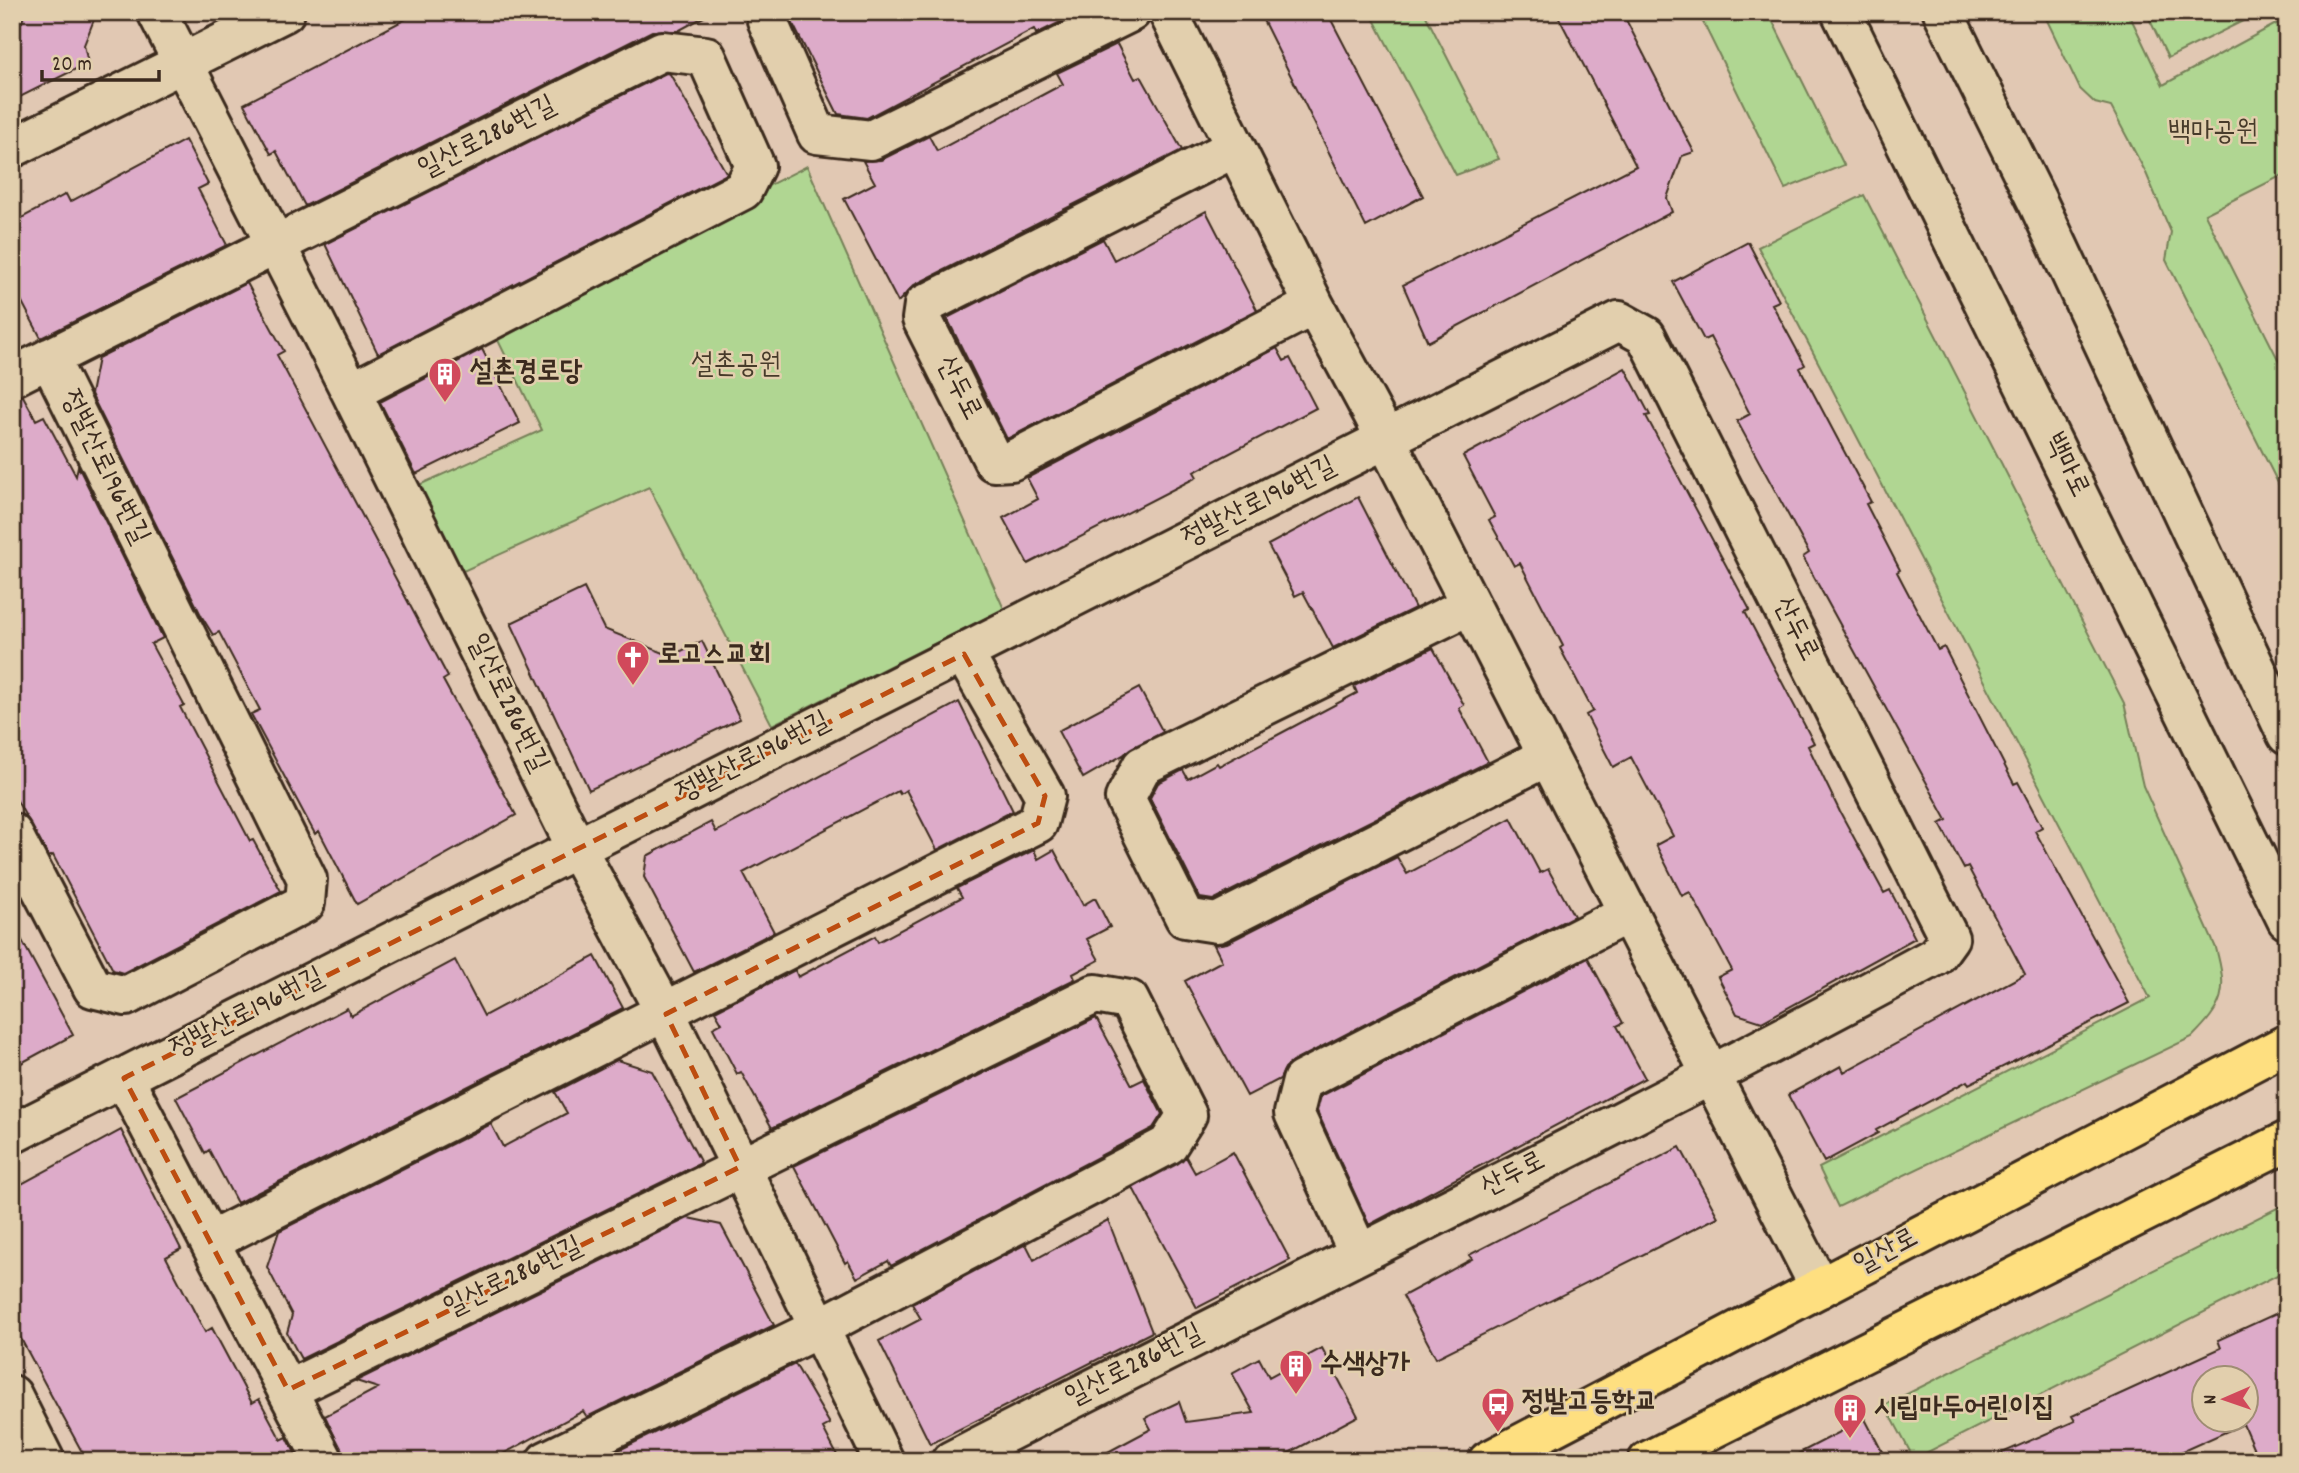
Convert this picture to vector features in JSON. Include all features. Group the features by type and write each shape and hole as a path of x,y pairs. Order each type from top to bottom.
{"main road":[{"name":"일산로","path":"1488,1461 2257,1056 2287,1044"},
{"path":"1651,1460 2287,1141"}],"street":[{"name":"일산로286번길","path":"158,12 351,392 577,849 666,1014 821,1327 884,1461"},
{"path":"12,148 285,12"},
{"path":"773,12 767,20 817,134 871,140 1131,12"},
{"path":"1168,12 1314,305 1820,1288"},
{"name":"백마로","path":"1841,12 2287,920"},
{"path":"1943,12 2037,201 2287,735"},
{"name":"일산로286번길","path":"12,377 662,51 706,56 755,166 743,190 351,392"},
{"name":"산두로","path":"1234,148 924,305 922,319 994,462 1011,461 1314,305"},
{"name":"산두로","path":"1318,1273 1710,1078 1937,956 1949,938 1646,336 1619,321 1385,441"},
{"name":"정발산로196번길","path":"12,833 93,988 126,996 305,903 307,878 48,358"},
{"name":"정발산로196번길","path":"12,1135 1385,441"},
{"path":"1470,605 1142,766 1125,798 1185,918 1217,923 1548,757"},
{"path":"211,1241 666,1014 1038,824 1045,796 964,654"},
{"path":"1359,1254 1294,1113 1301,1081 1628,913"},
{"name":"일산로286번길","path":"288,1390 1095,993 1129,1000 1187,1115 1168,1145 821,1327"},
{"path":"124,1078 324,1461"},
{"name":"일산로286번길","path":"951,1461 1318,1273"},
{"path":"546,1461 821,1327"},
{"path":"12,1395 45,1461"}],"highlighted area":[{"path":"964,654 1045,796 1038,823 666,1014 740,1167 288,1390 124,1078"}],"green space":[{"path":"1370,12 1424,12 1499,159 1456,175"},
{"path":"1698,12 1768,12 1844,165 1785,189"},
{"name":"백마공원","path":"2043,12 2128,12 2163,85 2287,18 2287,173 2205,214 2287,377 2287,501 2166,260 2171,232 2146,173 2111,107 2095,103 2080,89"},
{"path":"2146,12 2261,12 2168,58"},
{"name":"설촌공원","path":"807,166 1004,609 772,725 649,487 461,572 419,485 542,430 491,326"},
{"path":"1864,195 2124,703 2143,786 2216,948 2222,987 2211,1016 2192,1037 1838,1207 1819,1168 2150,998 1758,247"},
{"path":"2287,1203 2287,1274 2285,1271 1914,1459 1885,1405"}],"building":[{"path":"25,12 97,12 84,45 88,63 12,101 12,26 22,22"},
{"path":"419,12 713,12 678,31 652,31 305,206 276,151 271,154 244,104"},
{"path":"794,12 1081,12 1036,34 1034,29 867,118 838,114 792,22"},
{"path":"1259,12 1327,12 1423,196 1366,227"},
{"path":"1556,12 1622,12 1694,152 1682,156 1667,198 1672,212 1428,342 1403,285 1636,166"},
{"path":"1117,44 1135,79 1141,76 1182,150 914,285 898,302 844,199 875,183 863,161 881,160 929,136 937,151 1063,84 1057,73"},
{"path":"666,73 670,74 727,174 378,354 325,244"},
{"path":"185,140 208,184 198,189 227,245 41,338 12,283 12,223 66,194 70,202"},
{"path":"1206,211 1257,310 1007,439 947,318 1103,239 1114,260"},
{"path":"1748,242 1779,301 1772,304 1805,365 1800,368 1871,502 1866,504 1900,570 1897,572 1938,650 1944,647 2014,784 2018,782 2042,827 2035,831 2129,1003 1969,1084 1967,1081 1876,1130 1878,1133 1824,1162 1788,1095 1841,1066 1844,1072 2025,974 1968,867 1964,869 1940,824 1947,820 1803,557 1809,553 1737,421 1750,414 1710,337 1704,340 1673,282"},
{"path":"247,283 284,351 277,355 448,677 443,680 516,815 357,904 319,831 315,834 251,714 260,710 219,632 213,635 202,617 91,394 98,358"},
{"path":"1277,348 1284,361 1290,358 1316,408 1194,472 1197,477 1028,564 1003,518 1038,499 1027,478"},
{"name":"설촌경로당","path":"482,349 520,423 416,474 380,402"},
{"path":"1625,368 1650,415 1646,416 1750,610 1745,612 1814,743 1808,746 1840,812 1884,893 1890,890 1915,938 1762,1022 1737,1014 1718,977 1732,970 1690,892 1682,896 1656,845 1673,836 1631,757 1613,767 1586,715 1593,711 1560,648 1563,646 1520,563 1514,566 1489,520 1495,517 1463,456"},
{"path":"23,396 36,420 44,416 76,476 78,466 163,638 151,644 184,705 180,707 250,841 253,840 281,891 123,973 113,970 53,855 49,857 12,792 12,399"},
{"path":"1358,497 1415,608 1333,648 1303,592 1295,596 1268,545"},
{"name":"로고스교회","path":"584,588 604,629 671,656 702,641 740,719 589,790 511,623"},
{"path":"1433,648 1464,705 1459,708 1488,762 1213,900 1200,898 1150,798 1158,783 1183,770 1188,779 1217,763 1219,766 1357,693 1354,686"},
{"path":"1139,688 1163,732 1083,778 1058,731"},
{"path":"959,702 1013,811 937,850 906,790 900,794 898,791 743,873 774,932 694,972 644,877 647,856 711,822 716,832"},
{"path":"1511,818 1540,873 1548,869 1574,916 1292,1062 1285,1068 1280,1079 1247,1096 1185,981 1222,961 1214,945 1227,943 1397,857 1407,874"},
{"path":"1034,850 1038,859 1054,850 1083,905 1095,898 1110,927 1087,939 1099,960 1073,974 1075,979 772,1128 741,1072 737,1074 713,1028 722,1023 715,1011 795,970 798,977 875,936 878,942 962,897 957,888"},
{"path":"12,922 73,1035 12,1068"},
{"path":"595,956 623,1008 237,1203 209,1150 205,1153 176,1098 347,1008 351,1016 455,960 484,1016"},
{"path":"1588,958 1623,1023 1617,1026 1645,1078 1369,1225 1317,1111 1321,1096"},
{"path":"1096,1018 1132,1085 1144,1079 1162,1114 1153,1128 891,1266 888,1261 857,1278 848,1261 845,1263 794,1166"},
{"path":"617,1060 652,1071 701,1163 301,1359 287,1333 292,1315 267,1267 279,1231 491,1124 503,1147 567,1113 555,1092"},
{"path":"121,1130 181,1249 166,1257 205,1332 212,1328 252,1403 259,1399 281,1440 287,1437 299,1461 87,1461 51,1395 12,1322 12,1189"},
{"path":"1680,1147 1718,1217 1436,1358 1403,1296 1472,1259 1469,1255"},
{"path":"1233,1152 1290,1260 1197,1308 1133,1188 1186,1157 1195,1173"},
{"path":"688,1218 721,1225 774,1325 587,1417 583,1411 490,1461 346,1461 325,1416 378,1388 356,1381"},
{"path":"1108,1220 1152,1332 930,1444 879,1341 921,1319 912,1304 1026,1244 1034,1260"},
{"path":"2277,1313 2287,1334 2287,1461 2259,1461 2247,1434 2260,1434 2260,1364 2190,1364 2190,1434 2221,1434 2161,1461 1984,1461 2075,1421 2072,1416 2221,1348 2218,1340"},
{"path":"1322,1348 1358,1416 1274,1461 1091,1461 1151,1429 1145,1418 1179,1402 1186,1422 1254,1413 1232,1373 1259,1358 1269,1377"},
{"path":"795,1364 830,1424 823,1428 840,1461 610,1461 607,1456"},
{"name":"시립마두어린이집","path":"1865,1419 1887,1461 1784,1461"}],"place":[{"name":"설촌경로당","path":"445,404"},
{"name":"로고스교회","path":"633,687"},
{"name":"수색상가","path":"1296,1396"},
{"name":"정발고등학교","path":"1498,1434"},
{"name":"시립마두어린이집","path":"1850,1440"}]}
